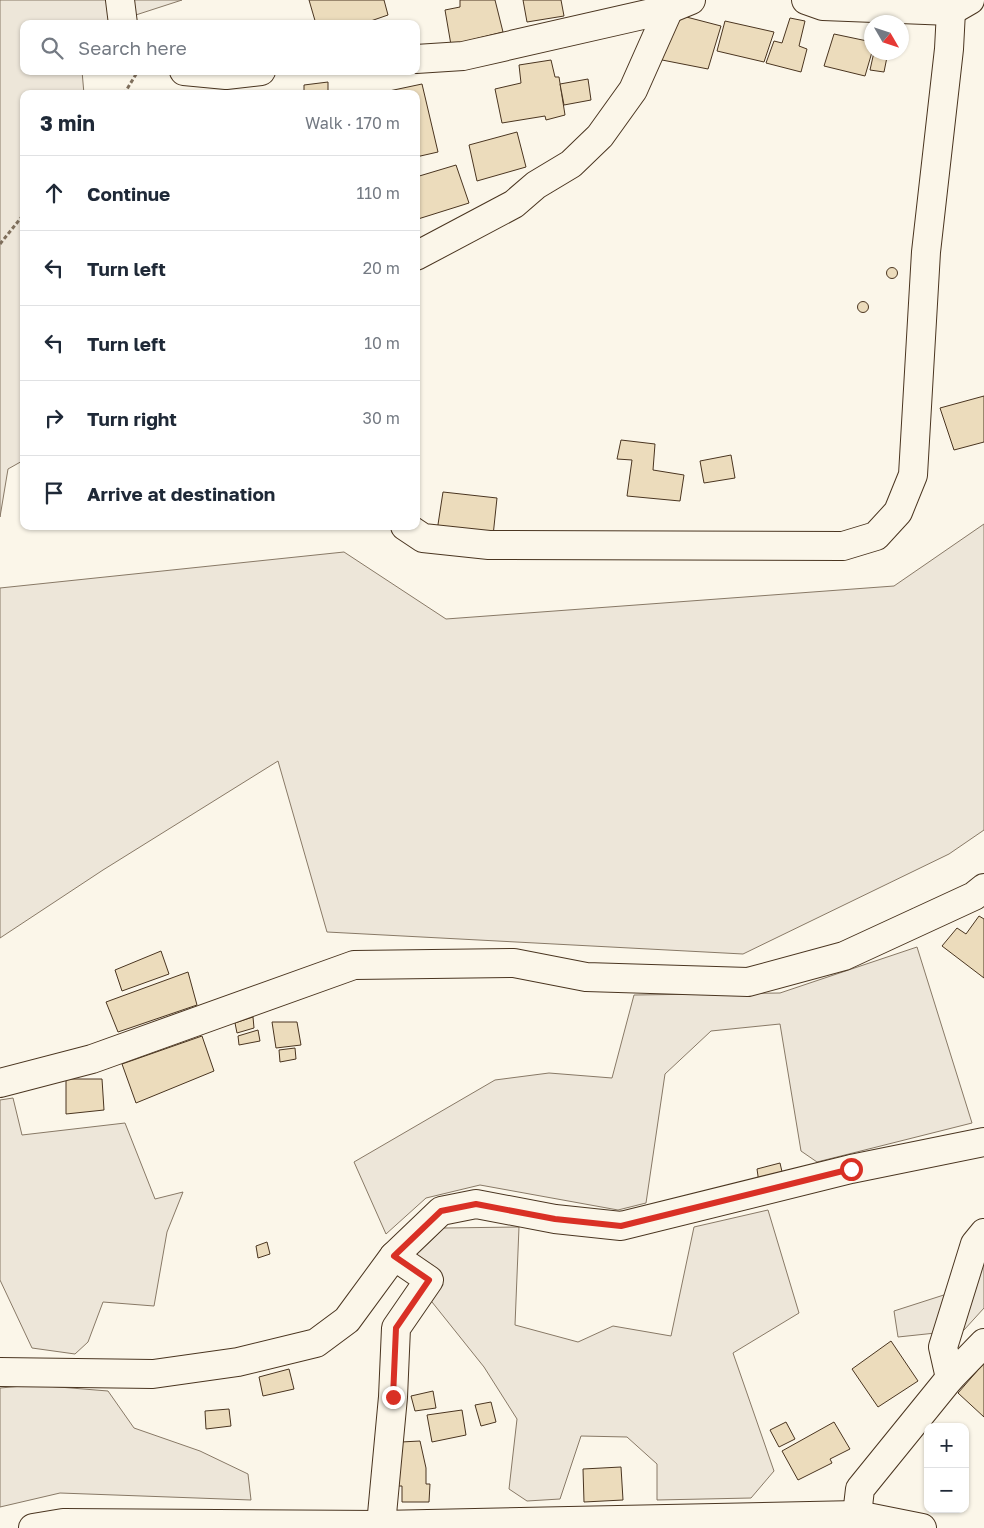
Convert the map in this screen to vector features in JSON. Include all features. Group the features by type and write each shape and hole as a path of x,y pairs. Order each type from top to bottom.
{"street":[{"path":"120,0 122,20"},
{"path":"411,530 423,538 489,545 843,546 876,536 898,512 913,475 926,252 949,49 961,6 823,6 806,0"},
{"path":"420,59 463,56 680,5"},
{"path":"420,254 514,204 536,185 571,164 600,136 634,90 680,5"},
{"path":"0,1083 92,1059 354,965 514,963 586,977 748,982 844,956 974,896 984,888"},
{"path":"0,1372 153,1374 238,1362 316,1343 348,1320 394,1256 441,1211 476,1204 555,1219 621,1226 851,1169 984,1142"},
{"path":"950,1378 944,1347 975,1244 984,1232"},
{"path":"381,1525 393,1397 396,1328 429,1280 394,1256"},
{"path":"857,1514 860,1489 950,1378 984,1343"},
{"path":"33,1528 63,1523 381,1525 857,1514 922,1528"}],"path":[{"path":"126,90 136,75"},
{"path":"0,244 20,219"}],"shaded area":[{"path":"0,0 182,0 120,20 20,20 20,75 82,75 84,90 20,90 20,462 8,469 0,517"},
{"path":"984,524 984,830 949,854 743,954 327,932 278,761 103,870 0,938 0,588 344,552 446,619 894,586"},
{"path":"917,947 972,1123 817,1162 801,1151 780,1024 711,1031 665,1074 646,1203 618,1210 480,1185 426,1198 386,1234 354,1162 495,1080 549,1073 612,1078 634,995 780,993"},
{"path":"13,1098 22,1135 125,1123 155,1199 183,1192 167,1232 154,1306 103,1302 88,1342 75,1354 32,1348 0,1280 0,1100"},
{"path":"768,1210 799,1313 733,1353 774,1471 751,1498 657,1500 657,1464 627,1437 581,1436 560,1499 527,1501 509,1489 517,1419 484,1367 428,1297 415,1256 444,1228 519,1227 515,1325 578,1342 613,1326 671,1336 694,1227"},
{"path":"984,1248 984,1308 964,1330 898,1337 894,1311 950,1293"},
{"path":"34,1385 108,1391 134,1428 200,1451 248,1474 251,1500 60,1493 0,1507 0,1388"}],"building":[{"path":"309,0 384,0 388,15 374,20 315,20"},
{"path":"460,0 495,0 503,32 451,45 445,10 460,7"},
{"path":"523,0 561,0 564,16 527,22"},
{"path":"671,13 721,26 708,69 657,59"},
{"path":"790,18 805,21 799,46 807,49 801,72 766,63 774,41 782,43"},
{"path":"725,21 774,32 764,62 717,51"},
{"path":"834,34 864,40 864,60 870,60 865,76 824,66"},
{"path":"551,60 555,77 559,77 565,115 546,120 545,116 502,123 495,89 521,83 519,65"},
{"path":"872,60 886,60 884,72 870,70"},
{"path":"588,79 591,100 564,105 560,84"},
{"path":"328,82 328,90 304,90 304,85"},
{"path":"422,84 438,152 420,156 420,90 394,90"},
{"path":"517,132 526,167 477,181 469,145"},
{"path":"456,165 469,203 420,218 420,176"},
{"path":"892,267 898,273 892,279 886,273"},
{"path":"863,301 869,307 863,313 857,307"},
{"path":"984,396 984,442 954,450 940,408"},
{"path":"621,440 655,444 653,470 684,475 680,501 627,496 632,460 617,459"},
{"path":"731,455 735,478 704,483 700,461"},
{"path":"443,492 497,498 493,536 437,531"},
{"path":"979,916 984,919 984,978 942,946 957,928 966,934"},
{"path":"161,951 169,974 122,991 115,970"},
{"path":"188,972 197,1005 118,1032 106,1002"},
{"path":"253,1017 254,1028 237,1033 235,1023"},
{"path":"272,1022 297,1022 301,1045 276,1048"},
{"path":"258,1030 260,1041 239,1045 238,1036"},
{"path":"202,1036 214,1071 136,1103 122,1064"},
{"path":"295,1048 296,1059 280,1062 279,1050"},
{"path":"66,1079 102,1079 104,1110 66,1114"},
{"path":"780,1163 783,1176 759,1183 757,1169"},
{"path":"267,1242 270,1254 258,1258 256,1246"},
{"path":"891,1341 918,1381 878,1407 852,1369"},
{"path":"984,1363 984,1417 958,1393"},
{"path":"289,1369 294,1389 263,1396 259,1377"},
{"path":"433,1391 436,1408 415,1411 411,1396"},
{"path":"491,1402 496,1422 481,1426 475,1405"},
{"path":"229,1409 231,1426 206,1429 205,1411"},
{"path":"462,1410 466,1435 432,1442 427,1415"},
{"path":"786,1422 795,1439 779,1447 770,1430"},
{"path":"834,1422 850,1449 830,1459 832,1463 798,1480 782,1451"},
{"path":"420,1441 426,1468 426,1484 430,1484 429,1502 402,1502 402,1486 394,1486 394,1468 400,1467 401,1442"},
{"path":"621,1467 623,1500 584,1502 583,1469"}],"route":[{"path":"393,1397 396,1328 429,1280 394,1256 441,1211 476,1204 555,1219 621,1226 851,1169"}]}
